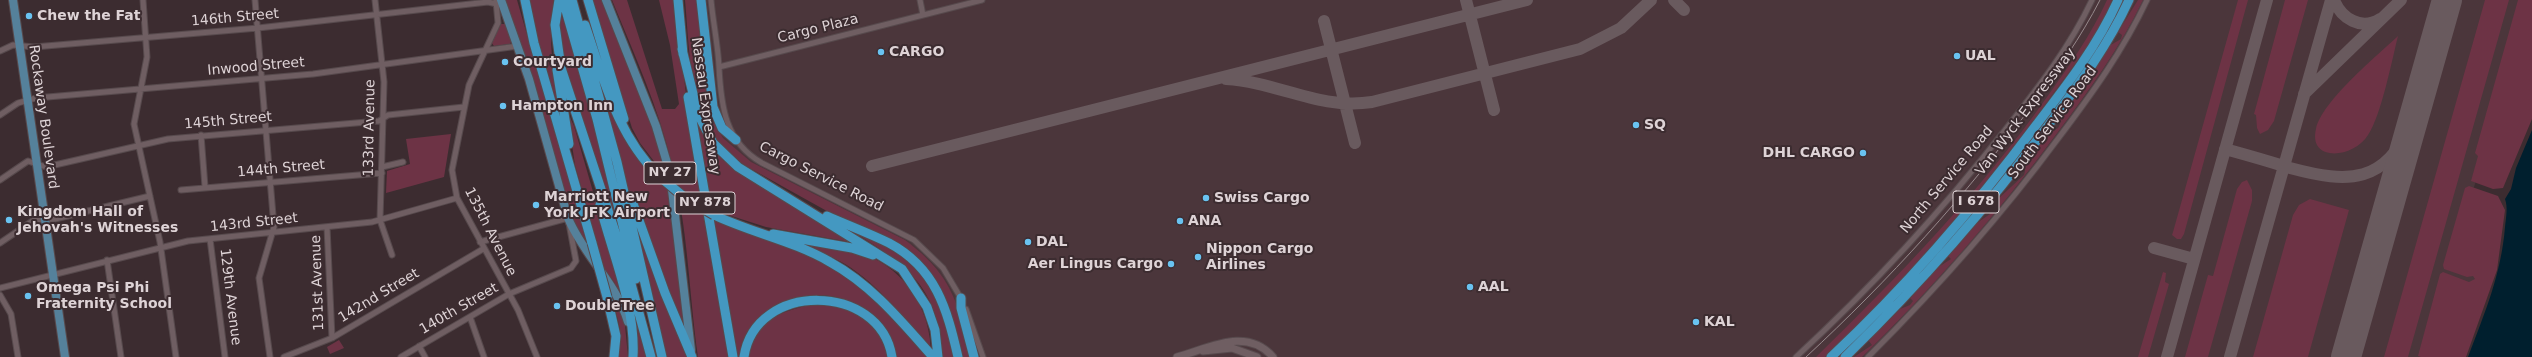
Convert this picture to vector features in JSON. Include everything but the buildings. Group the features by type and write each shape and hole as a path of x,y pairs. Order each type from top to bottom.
{"highway":[{"path":"521,0 580,197 607,297 616,332 614,355"},
{"path":"525,0 534,43"},
{"path":"559,0 556,21 556,63 580,197"},
{"path":"563,0 611,176 652,357"},
{"path":"572,0 618,165 662,357"},
{"path":"578,0 619,121 637,153 659,176 684,197 714,216 745,229 800,248 838,266 876,295 933,357"},
{"path":"588,0 627,126 636,144 659,176"},
{"name":"Nassau Expressway","path":"678,0 682,49 696,153 733,357"},
{"path":"701,0 714,107 722,128 736,140"},
{"name":"Van Wyck Expressway","path":"1831,357 1916,270 1994,180 2084,59 2118,0"},
{"name":"Van Wyck Expressway","path":"1845,357 1921,278 1992,196 2057,113 2107,42 2129,0"},
{"path":"2107,42 2136,0"},
{"path":"556,21 560,61 628,273 652,357"},
{"path":"682,49 696,108 709,138 732,163 893,262 905,272 930,315 938,357"},
{"path":"587,149 607,232 631,318 634,341 633,357"},
{"path":"618,165 665,293 692,357"},
{"path":"779,191 889,244 911,258 926,273 941,298 958,357"},
{"path":"714,216 772,233 864,251 890,264 914,286"},
{"path":"961,298 961,308 975,357"},
{"path":"744,357 751,337 765,320 784,307 815,299 842,303 866,315 883,334 892,357"}],"main road":[{"name":"Rockaway Boulevard","path":"13,0 65,357"},
{"name":"NY 27","path":"606,0 656,126 668,169 676,210 692,357"},
{"path":"498,1 518,46 535,98 568,218 580,242 616,292 629,324 633,357"}],"street":[{"path":"143,0 147,57 134,117 138,145 161,248 176,357"},
{"path":"255,0 270,182 272,233 259,278 270,357"},
{"name":"133rd Avenue","path":"375,0 382,65 383,119 380,220 392,255"},
{"name":"Cargo Service Road","path":"711,0 724,115 736,140 745,151 762,163 914,240 943,268 961,298 983,357"},
{"path":"920,0 924,15"},
{"name":"Cargo Plaza","path":"719,67 982,0"},
{"name":"North Service Road","path":"1796,357 1876,279 1964,181 2026,103 2060,55 2092,0"},
{"name":"South Service Road","path":"1868,357 1947,275 2046,155 2118,55 2147,0"},
{"name":"146th Street","path":"0,51 8,46 34,47 258,28 498,1"},
{"name":"135th Avenue","path":"498,1 498,23 473,74 464,107 452,170 457,198 483,249 518,310 537,357"},
{"name":"Inwood Street","path":"0,115 18,103 28,100 262,79 382,65 518,46"},
{"name":"145th Street","path":"0,180 28,161 46,167 168,139 379,121 388,115 464,107"},
{"path":"201,135 205,188"},
{"name":"144th Street","path":"182,190 382,170 403,162"},
{"path":"0,243 34,220 55,219 150,196"},
{"name":"143rd Street","path":"0,288 107,260 161,248 210,239 380,220 457,198"},
{"path":"480,242 568,218"},
{"name":"140th Street","path":"401,357 509,294 574,265 576,256 568,227 568,218"},
{"name":"131st Avenue","path":"327,227 332,338"},
{"name":"129th Avenue","path":"210,239 225,357"},
{"name":"142nd Street","path":"284,357 332,338 483,249"},
{"path":"107,260 121,357"},
{"path":"0,295 11,314 18,357"},
{"path":"470,316 484,357"},
{"name":"Cargo Service Road","path":"970,323 975,357"},
{"path":"1177,357 1212,345 1238,340 1258,345 1273,357"},
{"path":"419,346 425,357"},
{"path":"1195,352 1232,348 1257,357"}],"shaded area":[{"path":"505,0 517,0 588,247 568,209 536,88"},
{"path":"526,0 554,0 551,45 561,118 559,119"},
{"path":"557,0 586,91 629,269 565,71"},
{"path":"592,0 602,0 638,86 661,152 674,219 688,357 665,357 595,66 630,147 657,180 663,173 640,143 632,128"},
{"path":"612,0 627,0 662,109 675,109 679,104 670,45 659,0 675,0 692,146 728,357 698,357 682,213 667,144 653,102"},
{"path":"685,0 698,0 710,108 714,123 723,138 751,162 905,240 921,253 934,266 951,291 957,305 972,357 960,357 922,264 746,166 729,154 715,140 706,126 695,92 689,54"},
{"path":"694,0 2532,0 2465,216 2494,223 2462,357 970,357 925,261 739,160 715,133"},
{"path":"2107,0 2112,0 2099,27 2083,53 1996,170 1942,235 1885,297 1825,357 1816,357 1878,296 1938,232 1994,166 2047,97 2071,62 2094,26"},
{"path":"2138,0 2143,0 2134,18 2104,68 2036,162 1940,277 1862,357 1854,357 1872,345 1868,340 1900,309 1910,305 1913,301 1909,297 1937,268 1951,259 1948,256 1977,223 1990,214 1986,210 2024,175 2025,171 2022,167 2048,134 2058,128 2060,124 2057,121 2109,46 2121,39 2122,35 2118,32"},
{"path":"2238,0 2248,0 2184,234 2181,239 2177,239 2172,235"},
{"path":"2285,0 2308,0 2274,121 2268,130 2260,134 2257,128 2256,115 2254,114"},
{"path":"2485,0 2509,0 2408,357 2384,357"},
{"path":"2518,0 2532,0 2532,119 2503,188 2493,189 2471,181 2478,156 2475,153"},
{"path":"501,24 506,24 512,40 510,44 494,46 491,42"},
{"path":"2398,36 2382,102 2368,135 2361,143 2352,149 2343,152 2325,152 2319,147 2315,140 2316,129 2320,118 2328,105 2364,67"},
{"path":"567,111 574,126 624,299 622,299 614,282 604,268 575,165"},
{"path":"696,118 704,136 723,160 743,175 851,240 850,242 766,227 719,212 842,271 930,348 880,292 857,272 833,258 794,242 852,250 870,256 886,265 899,276 911,290 920,305 926,321 930,339 931,357 896,357 892,343 886,331 867,311 855,303 842,298 828,295 813,295 791,301 761,318 753,327 738,357"},
{"path":"451,134 444,177 386,193 387,171 410,164 406,139"},
{"path":"2247,180 2252,190 2252,201 2208,357 2185,357 2208,275 2213,276 2237,189 2242,182"},
{"path":"2469,186 2498,196 2505,210 2497,270 2466,357 2421,357 2418,356 2440,274 2443,272 2469,282 2475,279 2473,276 2467,277 2444,269 2443,265 2465,188"},
{"path":"2310,199 2349,210 2308,357 2253,357 2293,215 2299,205"},
{"path":"847,228 902,254 921,272 943,308 955,357 941,357 939,332 934,311 926,294 915,278 885,252"},
{"path":"614,234 647,357 637,357"},
{"path":"2163,272 2166,273 2165,282 2169,284 2148,357 2138,357"},
{"path":"614,294 625,325 628,357 617,357 621,342 619,326 611,295"},
{"path":"824,302 860,314 877,327 889,357 748,357 752,343 758,332 766,323 787,311"},
{"path":"339,340 344,348 330,354 327,347"}],"water":[{"path":"2532,130 2532,357 2468,357 2491,293 2500,261 2506,216 2505,199 2511,189 2516,168"}],"taxiway":[{"path":"1466,0 1494,110"},
{"path":"872,166 1527,0"},
{"path":"1226,79 1245,81 1316,99 1334,102 1372,102 1580,49 1621,28 1651,0"},
{"path":"1674,0 1684,10"},
{"path":"2167,357 2267,0"},
{"path":"2230,357 2331,0"},
{"path":"2334,0 2341,12 2352,21 2366,24 2380,19"},
{"path":"2304,94 2401,0"},
{"path":"1324,21 1355,143"},
{"path":"2225,149 2311,173 2348,177 2363,174 2377,168 2390,158 2402,142 2413,122"},
{"path":"2154,248 2194,259"}],"runway":[{"path":"2346,357 2447,0"}],"tram line":[{"path":"1806,357 1897,267 1981,172 2060,66 2100,0"}],"place":[{"name":"Chew the Fat","path":"29,16"},
{"name":"CARGO","path":"881,52"},
{"name":"UAL","path":"1957,56"},
{"name":"Courtyard","path":"505,62"},
{"name":"Hampton Inn","path":"503,106"},
{"name":"SQ","path":"1636,125"},
{"name":"DHL CARGO","path":"1863,153"},
{"name":"Swiss Cargo","path":"1206,198"},
{"name":"Marriott New York JFK Airport","path":"536,205"},
{"name":"Kingdom Hall of Jehovah's Witnesses","path":"9,220"},
{"name":"ANA","path":"1180,221"},
{"name":"DAL","path":"1028,242"},
{"name":"Nippon Cargo Airlines","path":"1198,257"},
{"name":"Aer Lingus Cargo","path":"1171,264"},
{"name":"AAL","path":"1470,287"},
{"name":"Omega Psi Phi Fraternity School","path":"28,296"},
{"name":"DoubleTree","path":"557,306"},
{"name":"KAL","path":"1696,322"}]}
